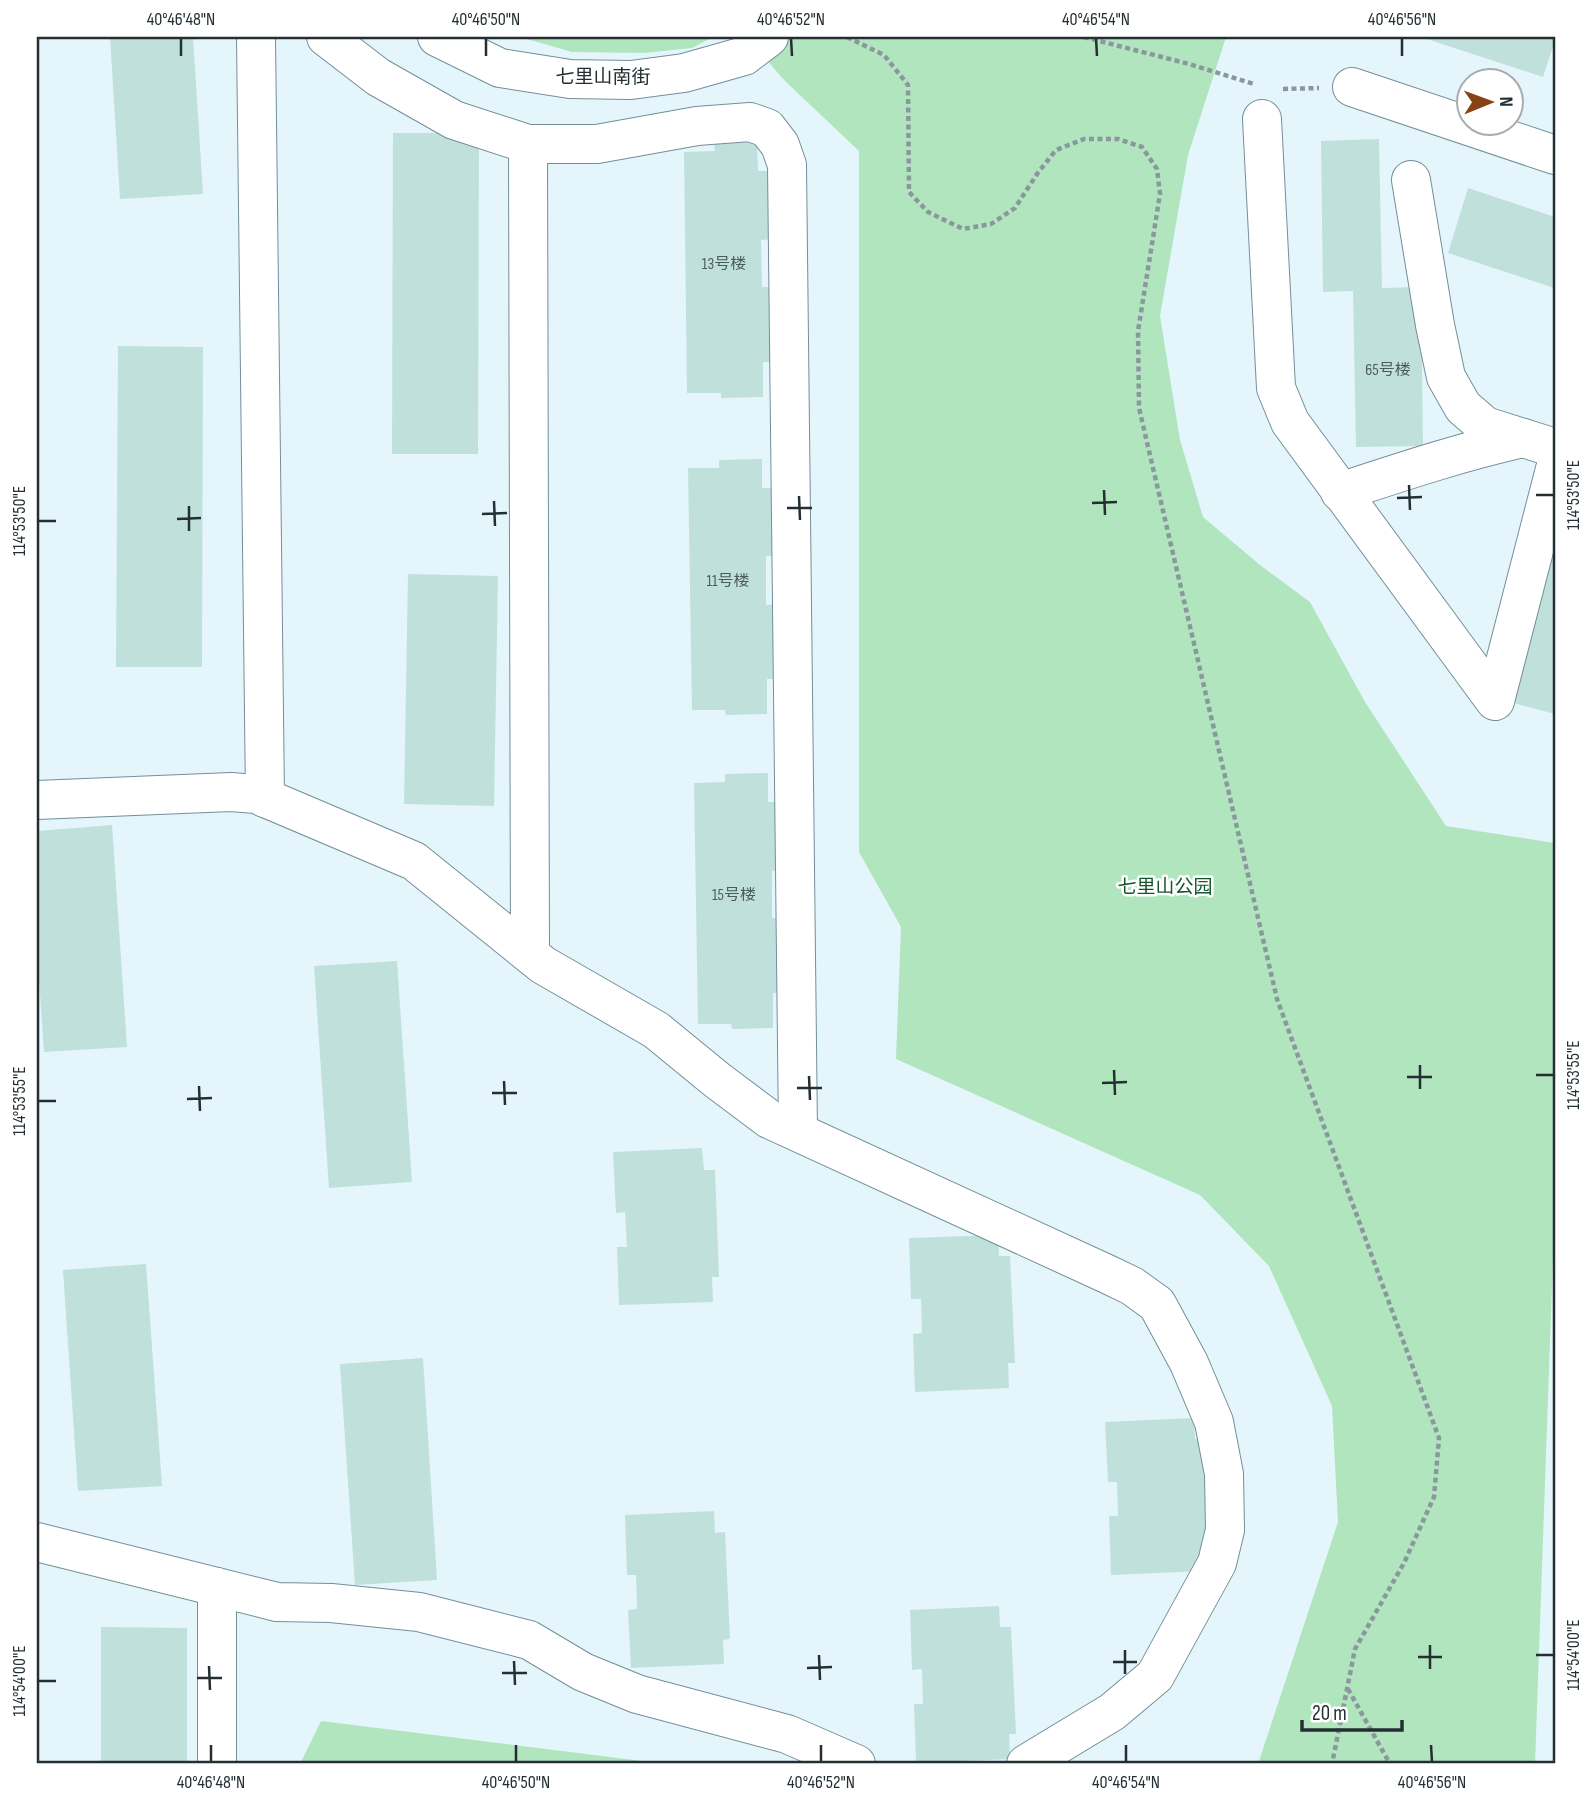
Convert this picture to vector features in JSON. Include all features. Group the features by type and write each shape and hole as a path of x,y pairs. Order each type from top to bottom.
{"street":[{"path":"256,37 265,798"},
{"path":"326,37 378,77 454,120 528,144 597,144 696,126 750,122 767,128 780,145 787,165 798,1132"},
{"name":"七里山南街","path":"437,37 500,68 570,79 631,80 684,73 744,56 769,37"},
{"path":"1352,87 1555,155"},
{"path":"1263,98 1276,388 1290,422 1495,701 1555,468"},
{"path":"528,144 530,954"},
{"path":"1410,180 1446,377 1463,407 1485,426 1539,443"},
{"path":"1340,492 1433,461 1539,443"},
{"path":"37,800 231,792 256,794 414,861 543,965 656,1030 716,1080 769,1119 1132,1286 1157,1304 1189,1363 1214,1422 1224,1474 1225,1530 1217,1563 1155,1676 1112,1712 1026,1764"},
{"path":"37,1542 277,1602 331,1603 419,1612 528,1640 583,1672 637,1694 787,1734 856,1764"},
{"path":"216,1764 217,1587"}],"path":[{"path":"850,37 884,55 908,85 909,191 928,212 962,229 991,224 1016,208 1056,150 1084,139 1118,139 1142,147 1157,169 1160,194 1138,331 1139,408 1276,999 1438,1438 1434,1497 1404,1563 1355,1649 1332,1764"},
{"path":"1084,37 1189,64 1263,98 1352,87"},
{"path":"1347,1688 1390,1764"}],"green space":[{"path":"520,37 713,37 692,48 644,53 572,52"},
{"name":"七里山公园","path":"747,37 1226,37 1188,155 1160,316 1180,440 1203,517 1260,565 1310,602 1365,702 1446,826 1555,843 1555,1201 1535,1764 1258,1764 1338,1522 1332,1406 1269,1266 1200,1195 896,1059 901,927 859,852 859,151 784,80"},
{"path":"321,1721 666,1764 300,1764"}],"building":[{"path":"110,37 193,37 203,194 120,199"},
{"path":"1421,37 1555,37 1543,77 1526,71 1526,66 1509,66"},
{"path":"393,133 479,133 478,454 392,454"},
{"path":"1379,139 1382,288 1421,287 1423,446 1356,447 1353,291 1323,292 1321,141"},
{"path":"757,142 758,171 773,171 774,239 761,240 762,287 775,287 776,362 763,362 763,397 721,398 721,393 687,393 684,152 715,151 714,143"},
{"path":"1468,188 1555,217 1554,288 1448,253"},
{"path":"118,346 203,347 202,667 116,667"},
{"path":"762,459 762,488 777,488 778,556 766,556 766,605 780,604 781,679 767,679 767,714 726,715 725,710 692,710 688,468 719,468 719,460"},
{"path":"1555,532 1555,714 1510,702"},
{"path":"408,574 498,576 494,806 404,804"},
{"path":"768,773 768,802 783,802 784,871 772,871 772,918 786,918 787,993 773,993 773,1028 732,1029 731,1024 698,1024 694,783 725,782 725,774"},
{"path":"112,825 127,1047 44,1052 37,950 37,831"},
{"path":"397,961 412,1182 329,1188 314,966"},
{"path":"702,1148 704,1170 715,1170 719,1277 712,1277 713,1302 619,1305 617,1247 627,1247 625,1212 616,1213 613,1152"},
{"path":"998,1235 999,1256 1010,1256 1015,1363 1008,1363 1009,1388 915,1392 913,1334 922,1333 921,1299 911,1299 909,1238"},
{"path":"146,1264 162,1486 78,1491 63,1270"},
{"path":"423,1358 437,1580 355,1585 340,1364"},
{"path":"1194,1418 1195,1439 1206,1439 1211,1546 1205,1571 1111,1575 1109,1516 1118,1516 1117,1482 1108,1482 1105,1422"},
{"path":"714,1511 715,1533 725,1532 730,1639 723,1640 724,1664 631,1668 628,1610 637,1609 636,1575 627,1575 625,1515"},
{"path":"999,1606 1000,1627 1011,1627 1016,1734 1009,1734 1010,1759 916,1763 914,1704 923,1704 922,1669 912,1670 910,1610"},
{"path":"101,1627 187,1628 187,1764 101,1764"}]}
